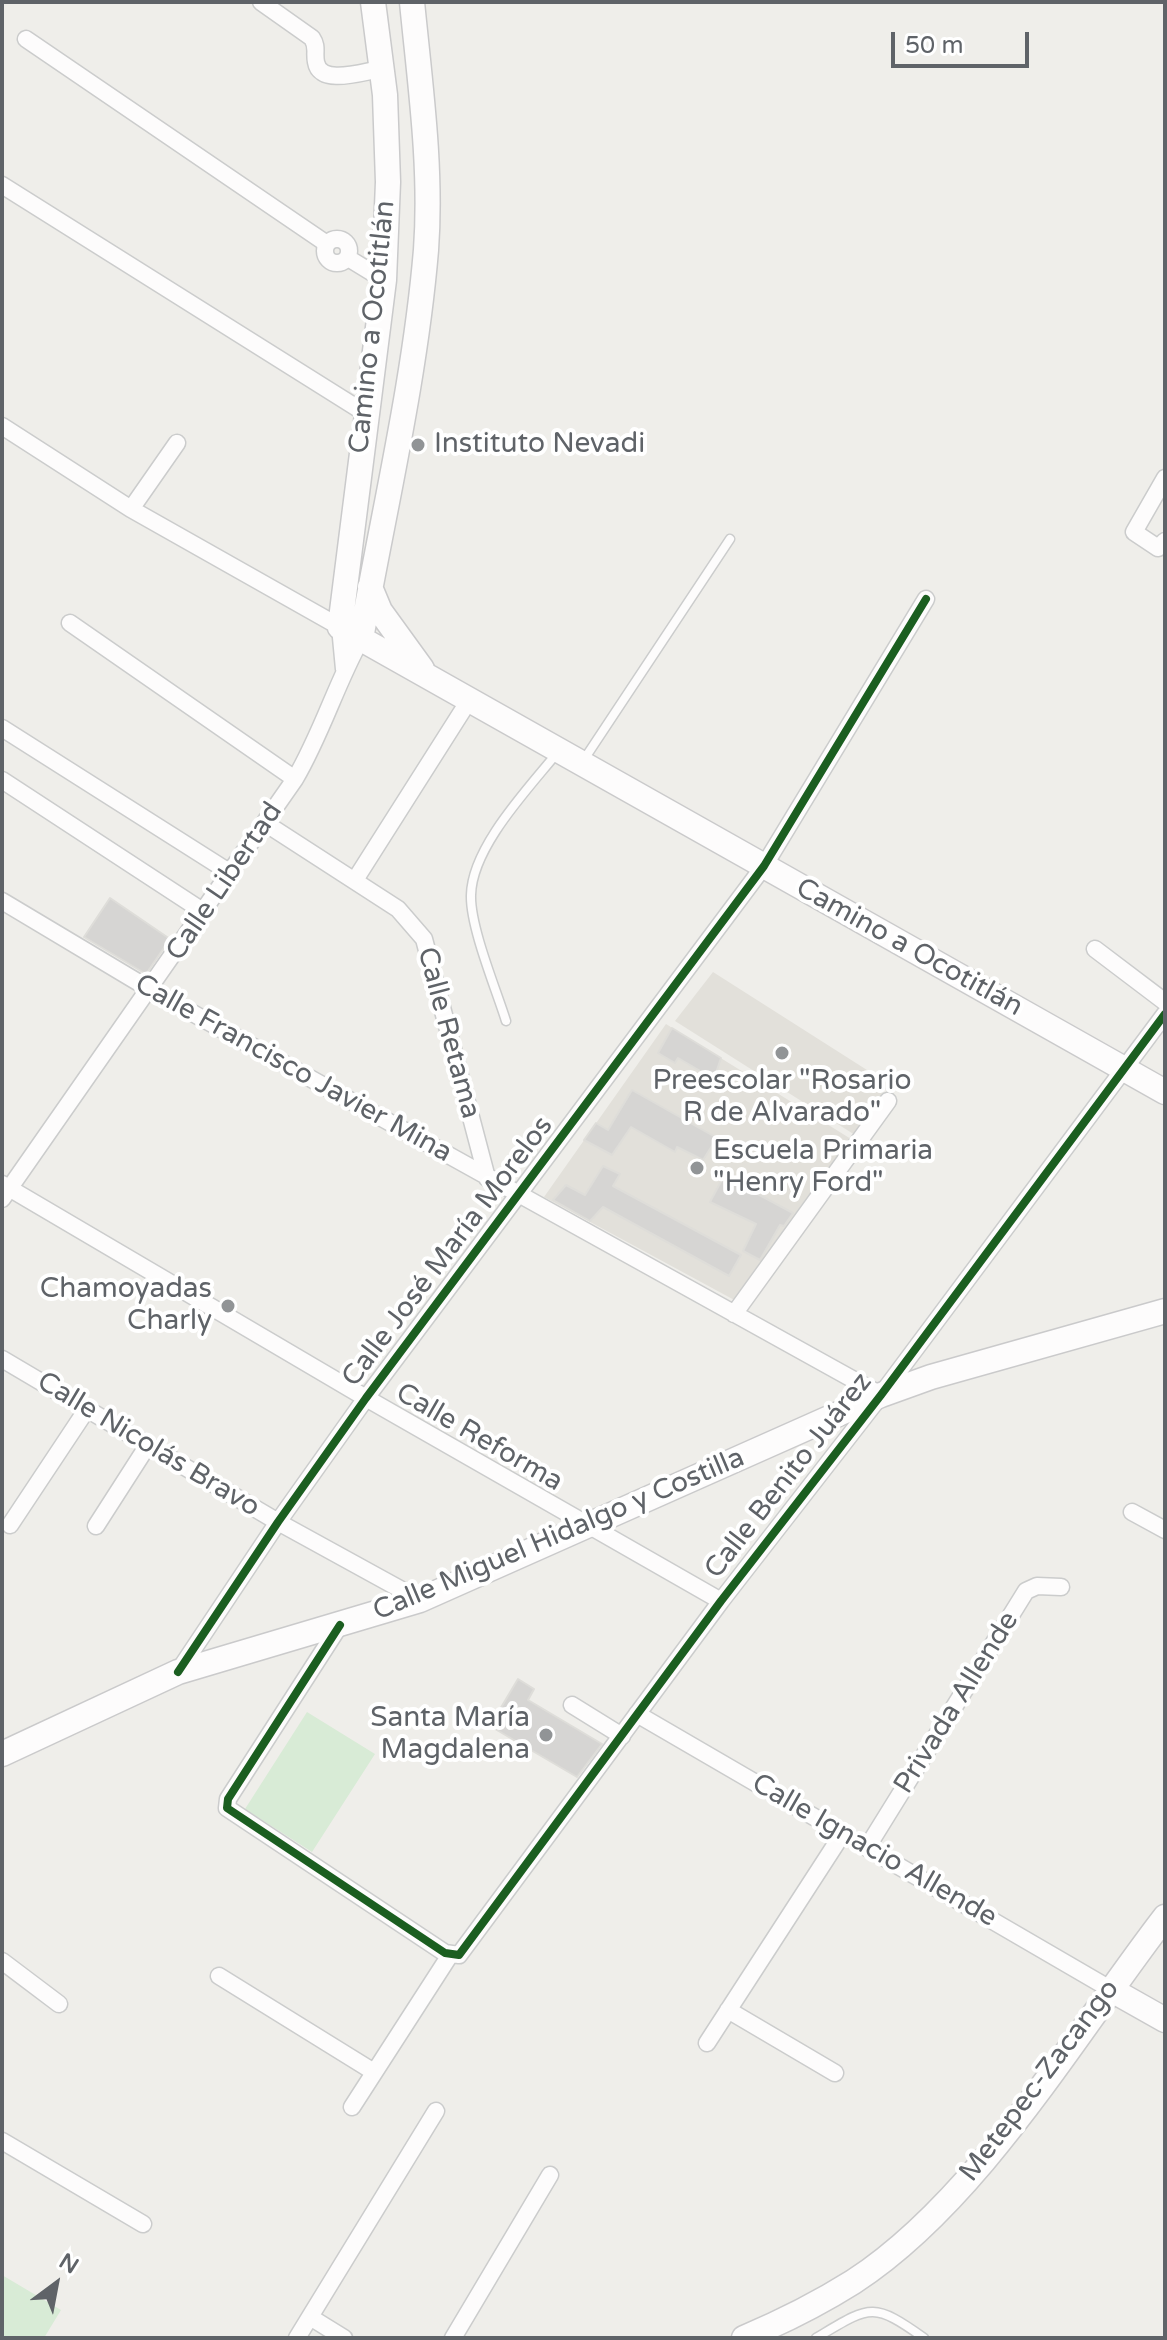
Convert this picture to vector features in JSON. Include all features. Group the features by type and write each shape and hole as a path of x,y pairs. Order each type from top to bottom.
{"main road":[{"name":"Camino a Ocotitlán","path":"350,633 365,413 384,280 388,182 381,69 373,2"},
{"name":"Camino a Ocotitlán","path":"350,633 370,587 401,434 426,249 424,123 412,2"},
{"path":"370,587 380,611 430,681"},
{"name":"Camino a Ocotitlán","path":"350,633 430,681 1165,1092"},
{"name":"Calle Miguel Hidalgo y Costilla","path":"2,1754 178,1672 420,1600 881,1395 931,1377 1165,1311"},
{"name":"Metepec-Zacango","path":"744,2338 792,2318 855,2281 908,2237 998,2144 1165,1917"},
{"path":"1110,1989 1165,2020"}],"street":[{"path":"261,2 312,38 317,67 324,74 336,76 381,69"},
{"path":"26,39 327,244 333,239 348,243 348,258 384,280"},
{"path":"2,185 365,413"},
{"path":"2,426 131,509 350,633"},
{"path":"131,509 177,443"},
{"path":"1165,478 1134,532 1158,548 1165,541"},
{"name":"Calle José María Morelos","path":"178,1672 278,1522 366,1398 764,866 926,599"},
{"path":"70,623 295,779"},
{"name":"Calle Libertad","path":"344,671 350,633"},
{"name":"Calle Libertad","path":"5,1191 151,990 295,779 328,716 344,671 350,633"},
{"path":"355,880 468,702"},
{"path":"2,728 229,872"},
{"path":"2,780 204,912"},
{"name":"Calle Retama","path":"265,823 398,909 424,939 487,1178"},
{"name":"Calle Francisco Javier Mina","path":"2,901 151,990 881,1395"},
{"path":"1095,949 1165,1002"},
{"name":"Calle Benito Juárez","path":"352,2107 448,1954 455,1957 464,1951 721,1601 881,1395 1165,1014"},
{"path":"734,1314 888,1101"},
{"name":"Calle Reforma","path":"5,1191 721,1601"},
{"name":"Calle Nicolás Bravo","path":"2,1359 278,1522 420,1600"},
{"path":"10,1525 87,1409"},
{"path":"96,1526 148,1445"},
{"path":"1132,1512 1165,1530"},
{"name":"Privada Allende","path":"868,1846 1026,1591 1037,1586 1061,1587"},
{"path":"340,1625 226,1803 230,1812 448,1954"},
{"path":"572,1705 622,1736"},
{"name":"Calle Ignacio Allende","path":"637,1714 1110,1989"},
{"path":"707,2043 843,1833"},
{"path":"2,1961 59,2004"},
{"path":"219,1976 374,2072"},
{"path":"728,2010 835,2073"},
{"path":"297,2338 436,2111"},
{"path":"2,2141 143,2224"},
{"path":"453,2338 550,2175"},
{"path":"310,2317 344,2338"}],"lane":[{"path":"581,765 730,539"},
{"path":"506,1021 471,893 487,849 510,811 558,752"},
{"path":"816,2338 855,2316 877,2310 894,2317 924,2338"}],"shaded area":[{"name":"Preescolar \"Rosario R de Alvarado\"","path":"713,972 889,1084 855,1135 675,1021"},
{"name":"Escuela Primaria \"Henry Ford\"","path":"666,1024 851,1139 738,1302 544,1197"}],"green space":[{"path":"307,1712 375,1754 312,1852 245,1809"},
{"path":"2,2275 61,2310 44,2338 2,2338"}],"building":[{"path":"110,898 170,939 146,974 84,937"},
{"path":"672,1028 721,1058 714,1079 678,1058 675,1063 658,1053"},
{"path":"632,1090 717,1138 703,1160 677,1147 675,1152 631,1127 612,1155 584,1140 596,1123 608,1130"},
{"path":"603,1166 620,1174 613,1186 741,1255 729,1276 603,1207 590,1221 553,1200 566,1185 585,1195"},
{"path":"724,1176 793,1213 784,1226 780,1225 760,1260 743,1251 756,1224 710,1202"},
{"name":"Santa María Magdalena","path":"518,1679 534,1689 528,1700 602,1744 577,1777 490,1726"}],"cycle path":[{"path":"178,1672 278,1522 366,1398 764,866 926,599"},
{"path":"340,1625 228,1799 227,1808 445,1953 459,1955 721,1601 881,1395 1165,1014"}],"place":[{"name":"Instituto Nevadi","path":"418,445"},
{"name":"Preescolar \"Rosario R de Alvarado\"","path":"782,1053"},
{"name":"Escuela Primaria \"Henry Ford\"","path":"697,1168"},
{"name":"Chamoyadas Charly","path":"228,1306"},
{"name":"Santa María Magdalena","path":"546,1735"}]}
